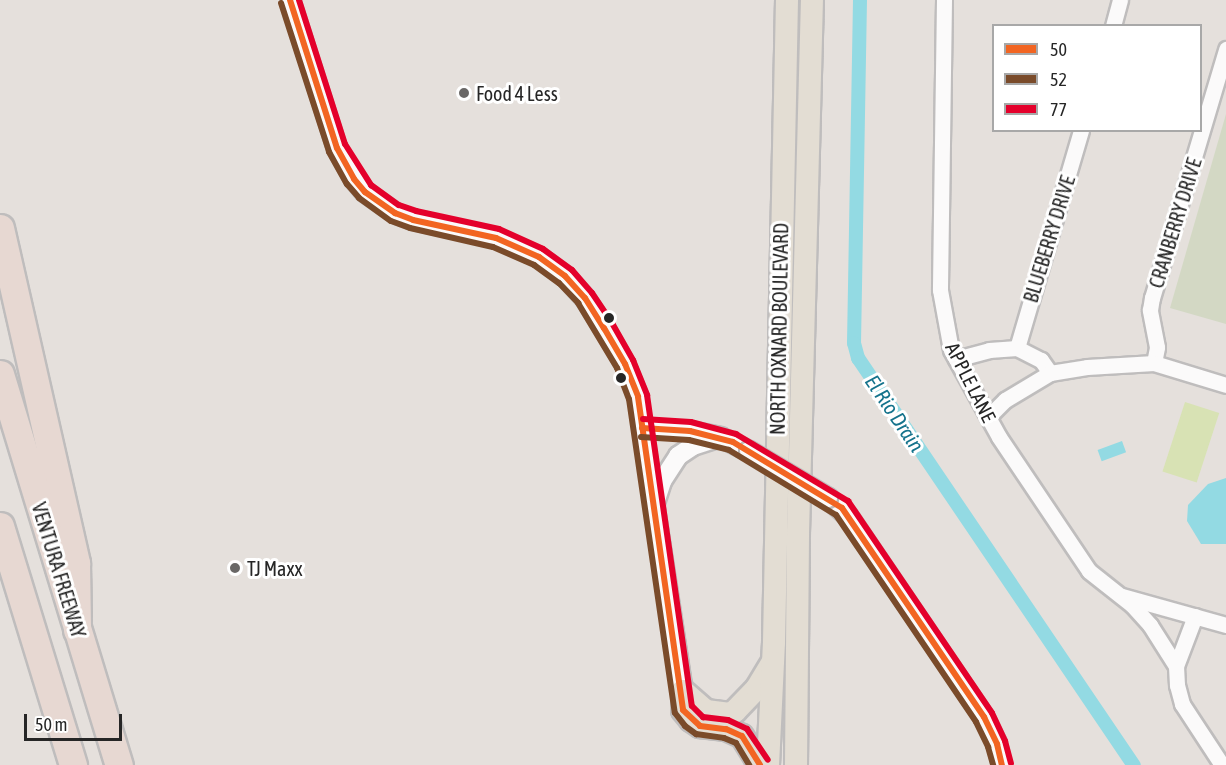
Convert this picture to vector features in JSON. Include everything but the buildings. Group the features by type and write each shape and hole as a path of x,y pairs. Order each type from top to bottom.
{"highway":[{"path":"0,228 76,562 77,630"},
{"name":"VENTURA FREEWAY","path":"0,374 119,765"},
{"path":"0,526 15,568 73,765"},
{"path":"0,539 15,568"}],"main road":[{"name":"NORTH OXNARD BOULEVARD","path":"768,765 773,660 788,0"},
{"name":"NORTH OXNARD BOULEVARD","path":"796,765 798,525 812,0"},
{"path":"683,692 706,711 730,714 758,688 773,660"},
{"path":"683,692 683,710 691,720 700,726 726,729 742,736 760,765"}],"street":[{"path":"291,0 337,148 354,179 365,192 395,213 520,247 539,257 565,276 585,298 625,364 638,397 683,692"},
{"name":"APPLE LANE","path":"944,0 940,290 948,340 988,417 1089,571 1132,605 1150,625 1176,666 1182,704 1222,765"},
{"path":"1114,24 1120,0"},
{"name":"CRANBERRY DRIVE","path":"1202,130 1226,49"},
{"name":"BLUEBERRY DRIVE","path":"1017,348 1081,132"},
{"name":"CRANBERRY DRIVE","path":"1154,363 1157,347 1156,328 1150,310 1152,298 1201,132"},
{"path":"956,359 989,350 1017,348 1041,360 1050,373"},
{"path":"988,417 1005,400 1050,373 1087,367 1154,363 1226,385"},
{"path":"642,428 690,431 720,437 749,450 828,498 848,516 984,717 997,744 1002,765"},
{"path":"653,507 662,481 678,456 693,446 720,437"},
{"path":"1117,594 1226,625"},
{"name":"APPLE LANE","path":"1176,666 1195,616"}],"green space":[{"path":"1226,114 1226,324 1170,308"},
{"path":"1185,402 1219,413 1197,483 1162,471"}],"water":[{"path":"1122,441 1126,452 1102,461 1098,450"},
{"path":"1226,478 1226,544 1201,544 1187,521 1188,505 1208,484"}],"waterway":[{"name":"El Rio Drain","path":"860,0 854,343 858,358 1134,765"}],"transit line":[{"name":"50","path":"290,0 337,148 354,179 365,192 395,213 413,220 496,238 539,257 565,276 585,298 604,328 625,364 638,397 683,710 700,726 726,729 742,736 760,765"},
{"name":"77","path":"299,0 345,144 371,185 399,205 416,211 499,229 543,249 572,270 592,293 612,323 633,360 647,395 692,706 703,717 728,720 747,729 768,760"},
{"name":"52","path":"281,3 329,152 347,184 359,198 391,221 410,228 493,247 534,265 559,283 578,303 617,368 629,399 675,713 685,726 696,734 724,738 736,743 749,765"},
{"name":"77","path":"643,419 691,422 736,434 848,501 992,713 1005,741 1011,763"},
{"name":"50","path":"642,428 690,431 733,442 842,508 984,717 997,744 1002,765"},
{"name":"52","path":"641,437 689,440 729,450 836,515 976,722 988,747 993,765"}],"place":[{"name":"Food 4 Less","path":"464,93"},
{"name":"TJ Maxx","path":"235,568"}]}
